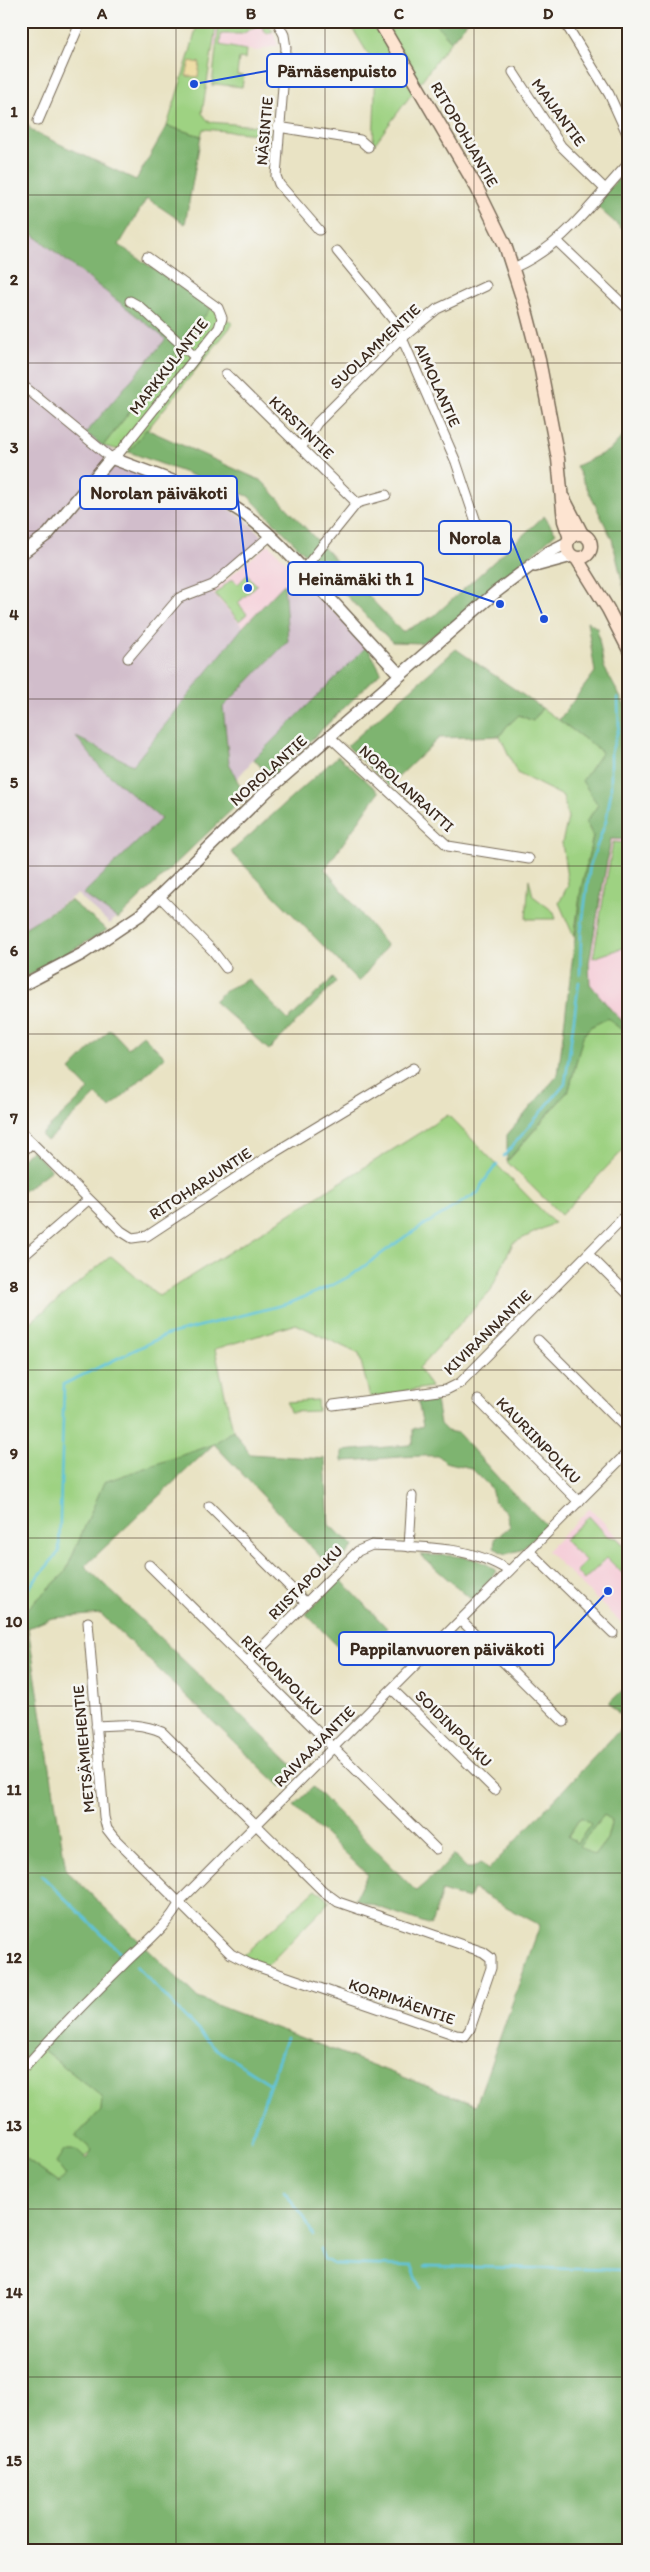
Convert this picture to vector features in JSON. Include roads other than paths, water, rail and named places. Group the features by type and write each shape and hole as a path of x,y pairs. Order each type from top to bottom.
{"main road":[{"name":"RITOPOHJANTIE","path":"379,21 489,209 513,268 517,288 526,310 539,360 558,459 564,521 573,538"},
{"path":"579,557 592,546 589,538 573,538 568,550 579,557 588,578 596,588 629,650"}],"street":[{"path":"38,121 80,21"},
{"name":"NÄSINTIE","path":"277,21 284,35 286,48 278,126 276,176 279,184 319,230"},
{"path":"561,21 567,26 610,94 629,138"},
{"name":"MAIJANTIE","path":"513,72 562,146 605,189"},
{"path":"278,126 360,140 368,147"},
{"path":"513,268 534,258 558,242 629,163"},
{"path":"558,242 629,310"},
{"name":"AIMOLANTIE","path":"337,251 395,322 456,462 484,546"},
{"name":"MARKKULANTIE","path":"111,458 120,452 219,328 222,318 218,308 147,257"},
{"name":"SUOLAMMENTIE","path":"301,448 317,423 401,339 437,309 486,286"},
{"path":"130,301 139,306 195,357"},
{"name":"KIRSTINTIE","path":"226,374 357,502"},
{"path":"21,384 111,458 228,502 252,519 303,570 400,675"},
{"path":"21,554 48,534 111,458"},
{"path":"303,570 357,502 386,494"},
{"path":"128,658 179,598 213,585 270,536"},
{"name":"NOROLANTIE","path":"21,986 112,935 160,897 267,791 400,675 496,592 549,552 573,538"},
{"name":"NOROLANTIE","path":"531,567 579,557"},
{"name":"NOROLANRAITTI","path":"330,737 448,846 530,859"},
{"path":"160,897 213,951 226,968"},
{"name":"RITOHARJUNTIE","path":"21,1132 88,1200 124,1233 132,1238 147,1236 267,1157 414,1068"},
{"path":"21,1153 32,1143"},
{"path":"21,1258 88,1200"},
{"name":"KIVIRANNANTIE","path":"332,1405 446,1390 460,1383 629,1212"},
{"path":"588,1254 629,1295"},
{"path":"538,1340 629,1431"},
{"name":"KAURIINPOLKU","path":"478,1400 579,1502"},
{"name":"RAIVAAJANTIE","path":"25,2067 57,2031 149,1940 177,1909 180,1902 629,1451"},
{"path":"409,1547 412,1496"},
{"path":"209,1506 305,1602"},
{"name":"RIISTAPOLKU","path":"247,1662 358,1551 372,1545 471,1553 492,1560 509,1571"},
{"path":"530,1551 614,1633"},
{"name":"RIEKONPOLKU","path":"149,1565 436,1849"},
{"path":"461,1620 564,1722"},
{"name":"METSÄMIEHENTIE","path":"88,1622 96,1726 107,1829 180,1902"},
{"name":"SOIDINPOLKU","path":"392,1689 495,1790"},
{"path":"96,1726 135,1724 149,1726 162,1732 256,1825"},
{"name":"KORPIMÄENTIE","path":"180,1902 231,1954 250,1964 456,2035 465,2036 470,2029 491,1968 491,1958 484,1952 338,1902 256,1825"}],"waterway":[{"path":"580,975 581,933 590,865 606,821 611,792 611,753 619,727 618,698"},
{"path":"504,1156 565,1084 579,982"},
{"path":"21,1597 59,1552 64,1384 166,1335 290,1303 333,1285 352,1275 406,1236 479,1192 482,1184 497,1164"},
{"path":"41,1875 121,1953"},
{"path":"136,1966 216,2049 269,2083"},
{"path":"251,2139 286,2038"},
{"path":"284,2192 303,2215 313,2235"},
{"path":"320,2249 324,2259 333,2264 412,2266 420,2288"},
{"path":"425,2266 629,2270"}],"place":[{"name":"Pärnäsenpuisto","path":"194,84"},
{"name":"Norolan päiväkoti","path":"248,588"},
{"name":"Heinämäki th 1","path":"500,604"},
{"name":"Norola","path":"544,619"},
{"name":"Pappilanvuoren päiväkoti","path":"608,1591"}]}
